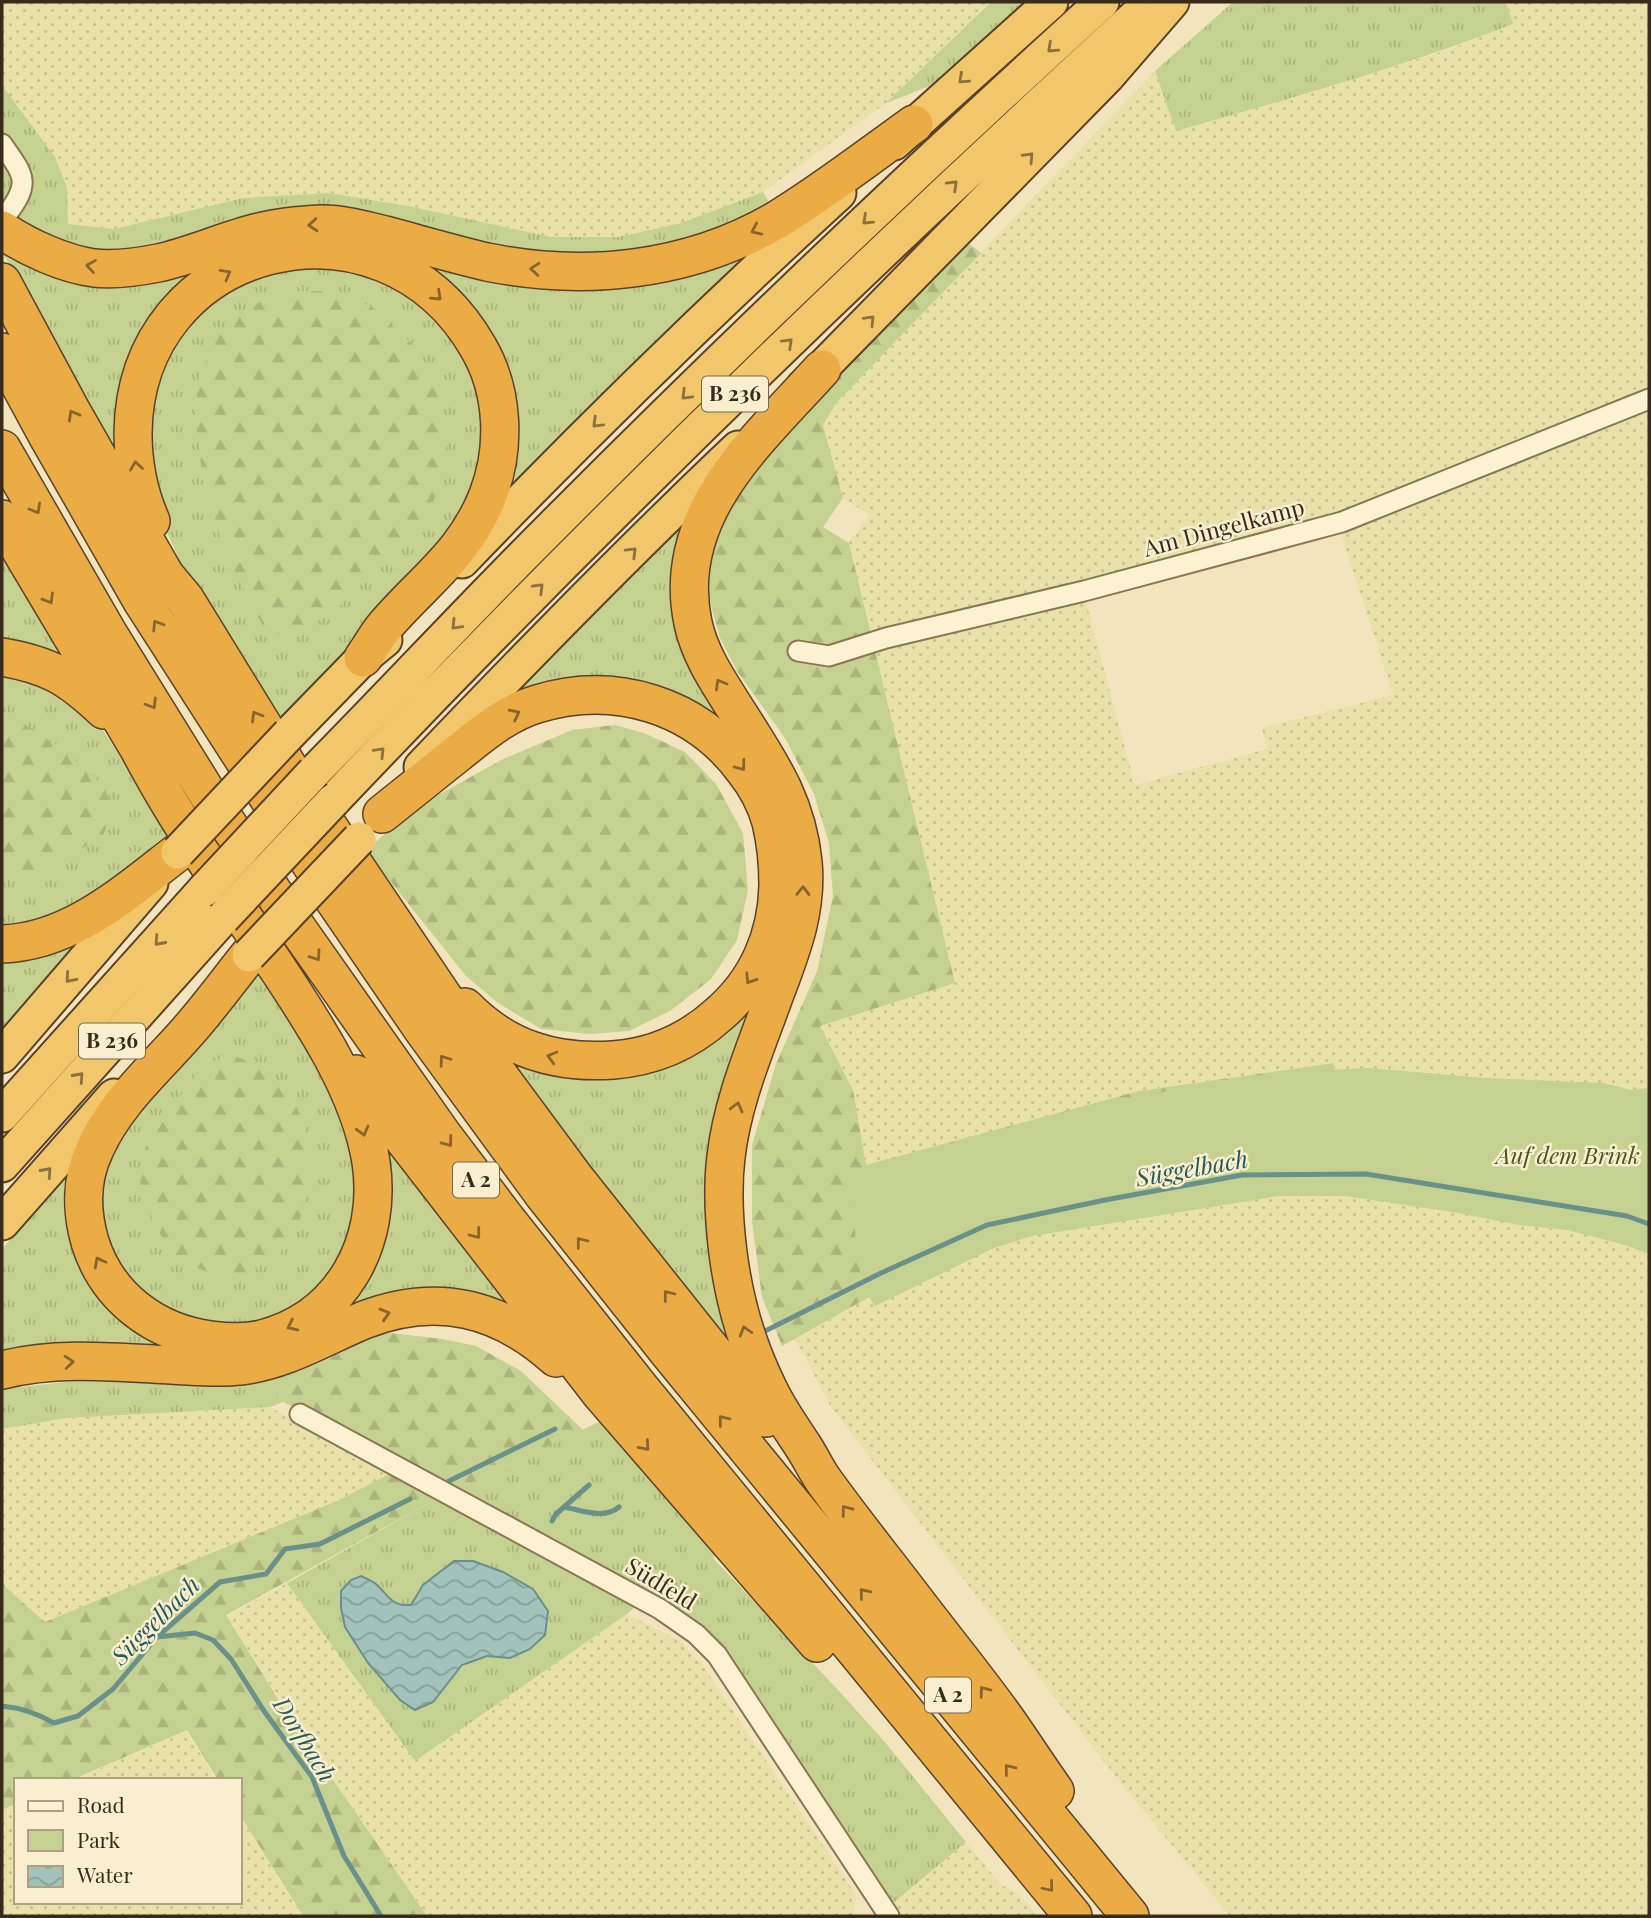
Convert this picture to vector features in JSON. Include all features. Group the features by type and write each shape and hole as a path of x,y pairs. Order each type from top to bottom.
{"highway":[{"path":"2,1056 178,852 363,657 388,638 544,475 664,358 914,124 1051,2"},
{"name":"B 236","path":"2,1115 204,890 523,556 721,360 1102,2"},
{"name":"B 236","path":"2,1165 223,918 527,600 709,418 1003,137 1152,2"},
{"path":"2,1223 158,1047 370,826 414,774 690,493 822,369 1108,76 1172,2"},
{"path":"5,222 34,249 93,268 158,263 259,232 325,224 360,229 486,261 532,269 598,272 624,270 695,255 773,222 914,124"},
{"path":"185,598 174,568 149,517 138,481 133,445 133,414 139,384 150,355 164,330 182,307 203,288 229,271 256,259 281,252 311,249 363,255 386,262 432,290 470,332 493,379 499,412 499,435 497,463 488,493 466,538 453,556 383,628 363,657"},
{"path":"2,282 165,575 185,598 289,768 401,936 469,1035 583,1189 797,1456 822,1478"},
{"name":"A 2","path":"2,352 142,601 332,897 423,1030 542,1194 669,1353 1131,1916"},
{"path":"822,369 737,464 714,496 693,548 689,588 693,625 706,660 773,768 789,800 798,829 803,863 804,897 799,926 742,1087 726,1156 724,1198 731,1277 750,1347 780,1412 822,1478 1003,1716 1103,1857 1131,1916"},
{"name":"A 2","path":"2,449 108,633 209,796 296,928 442,1134 506,1220 641,1389 1073,1916"},
{"path":"2,519 159,788 301,1004 349,1090 361,1123 371,1163 373,1193 365,1244 355,1267 341,1289 323,1306 290,1328 261,1339 229,1342 195,1338 166,1328 123,1299 95,1255 86,1228 85,1180 94,1150 109,1124 249,955"},
{"path":"2,657 28,661 77,685 104,710 131,753 159,788"},
{"path":"370,826 486,731 512,714 536,704 587,694 619,696 649,702 684,716 710,733 733,754 754,784 770,820 778,857 778,906 768,947 749,982 705,1027 676,1045 644,1056 598,1061 564,1060 534,1052 501,1037 477,1020 427,961 401,936"},
{"path":"2,944 43,938 109,906 178,852"},
{"path":"301,1004 601,1394 969,1819 1025,1858"},
{"path":"2,1370 17,1366 85,1360 239,1366 290,1354 365,1320 393,1311 446,1305 472,1310 516,1328 538,1342 601,1394"}],"street":[{"path":"2,144 16,163 23,179 19,199 5,222"},
{"name":"Am Dingelkamp","path":"798,651 829,656 886,638 1084,591 1342,522 1649,399"},
{"name":"Südfeld","path":"300,1414 660,1609 696,1634 718,1655 889,1916"}],"green space":[{"path":"2,2 991,2 886,103 763,192 681,223 618,237 551,237 408,206 329,193 243,198 114,229 68,224 67,188 55,157 2,85"},
{"path":"991,2 1030,2 935,84 886,103"},
{"path":"1233,2 1506,2 1513,24 1388,68 1176,131 1155,71"},
{"path":"1506,2 1649,2 1649,1210 1328,1162 1333,1063 1139,1091 866,1166 853,1090 819,1026 955,983 849,543 869,515 843,498 823,425 837,402 1155,71 1176,130 1307,94 1453,48 1512,24","holes":["1341,534 1393,695 1262,728 1267,749 1135,785 1085,599"]},
{"path":"2,85 55,157 67,188 68,224 114,229 243,198 329,193 408,206 551,237 618,237 681,223 763,192 773,209 731,229 621,255 541,256 251,217 171,240 116,250 80,251 15,221 29,201 33,188 2,132"},
{"path":"2,159 13,182 2,206"},
{"path":"776,230 502,500 499,498 510,453 511,425 501,376 492,354 467,313 451,294 408,262 352,242 317,239 282,243 250,252 219,266 191,285 167,309 147,337 128,382 122,424 124,474 2,251 2,242 32,258 59,268 111,276 165,269 279,236 316,234 373,243 498,273 574,279 625,276 688,266"},
{"path":"966,241 981,253 837,402 823,425 843,498 823,527 849,543 955,983 820,1026 853,1090 866,1165 1139,1091 1334,1063 1328,1162 992,1234 887,1287 782,1346 762,1297 752,1221 752,1145 776,1064 817,971 833,896 829,843 814,794 785,738 737,671 720,638 708,595 706,546 747,466"},
{"path":"286,265 362,269 432,310 473,368 484,407 479,480 431,566 276,727 190,584 164,526 146,430 167,353 193,315 220,292"},
{"path":"287,291 326,291 371,306 410,342 435,386 449,441 441,487 412,536 333,612 300,632 267,634 228,558 205,496 195,415 199,373 220,334 246,308"},
{"path":"688,515 717,702 795,876 727,1092 750,1373 495,1048 698,1042 789,876 707,719 501,704"},
{"path":"2,544 70,664 2,646"},
{"path":"2,670 71,695 102,729 171,831 123,875 69,910 2,931"},
{"path":"2,717 21,722 67,752 105,788 112,811 102,838 39,870 2,879"},
{"path":"615,725 644,733 685,752 716,784 743,833 748,890 737,940 711,979 670,1011 629,1031 589,1034 541,1029 498,1003 466,976 366,851 411,810 503,759 572,730"},
{"path":"93,931 2,1032 2,955"},
{"path":"256,966 303,1037 335,1108 352,1156 357,1191 354,1228 339,1267 315,1296 284,1314 238,1327 197,1323 163,1311 133,1285 112,1256 101,1222 101,1179 111,1143"},
{"path":"229,1054 263,1066 293,1099 304,1124 309,1167 300,1221 277,1258 242,1274 214,1274 180,1262 154,1225 140,1182 145,1149 176,1101 204,1066"},
{"name":"Auf dem Brink","path":"1368,1068 1485,1078 1603,1083 1631,1090 1649,1088 1649,1254 1568,1230 1518,1225 1345,1196 1279,1196 1032,1236 994,1248 875,1306 865,1291 847,1172 1071,1110 1280,1072"},
{"path":"370,1119 522,1319 472,1303 426,1299 381,1307 291,1345 258,1354 214,1358 86,1352 2,1361 2,1249 74,1165 75,1223 84,1257 102,1289 138,1328 176,1346 218,1354 239,1354 280,1345 317,1326 349,1297 368,1270 380,1241 383,1195"},
{"path":"1243,1176 1559,1214 1649,1251 1649,1916 1230,1916 1119,1781 831,1407 795,1339 887,1287 992,1234"},
{"path":"382,1332 476,1346 521,1371 583,1430 449,1493 321,1420 283,1402 268,1377"},
{"path":"268,1377 283,1402 270,1407 67,1418 2,1429 2,1389 76,1381 174,1383"},
{"path":"270,1407 393,1472 339,1500 45,1622 2,1584 2,1429 67,1418"},
{"path":"601,1421 718,1553 713,1558 884,1741 966,1842 892,1904 720,1649 647,1596 627,1614 415,1761 287,1583 438,1498","holes":["453,1561 495,1569 533,1589 510,1658 476,1659 449,1681 375,1583 395,1602 411,1605 423,1585"]},
{"path":"393,1472 438,1498 226,1615 283,1707 427,1916 303,1916 242,1818 242,1778 217,1778 187,1730 77,1778 14,1778 14,1805 2,1810 2,1584 45,1622 339,1500"},
{"path":"287,1583 415,1761 627,1614 680,1641 701,1663 856,1895 854,1916 427,1916 283,1706 227,1616"},
{"path":"186,1731 216,1778 79,1778"},
{"path":"14,1806 14,1904 242,1904 242,1819 302,1916 2,1916 2,1811"},
{"path":"966,1842 1001,1885 1017,1892 1038,1916 900,1916 892,1904"}],"water":[{"path":"454,1561 473,1561 503,1572 533,1589 548,1611 545,1635 530,1649 510,1658 487,1656 462,1665 433,1702 415,1710 400,1700 368,1663 345,1627 341,1591 351,1580 361,1576 375,1584 395,1602 411,1605 423,1585"}],"waterway":[{"name":"Süggelbach","path":"763,1332 881,1273 987,1225 1242,1175 1366,1174 1627,1216 1649,1224"},
{"name":"Süggelbach","path":"449,1481 555,1429"},
{"path":"552,1521 556,1514 589,1485"},
{"name":"Süggelbach","path":"2,1706 29,1712 54,1723 78,1716 113,1689 157,1637 220,1582 266,1574 285,1549 320,1544 410,1499"},
{"path":"564,1507 599,1514 619,1507"},
{"name":"Dorfbach","path":"157,1637 195,1633 213,1640 231,1659 264,1711 312,1777 344,1856 381,1916"}]}
